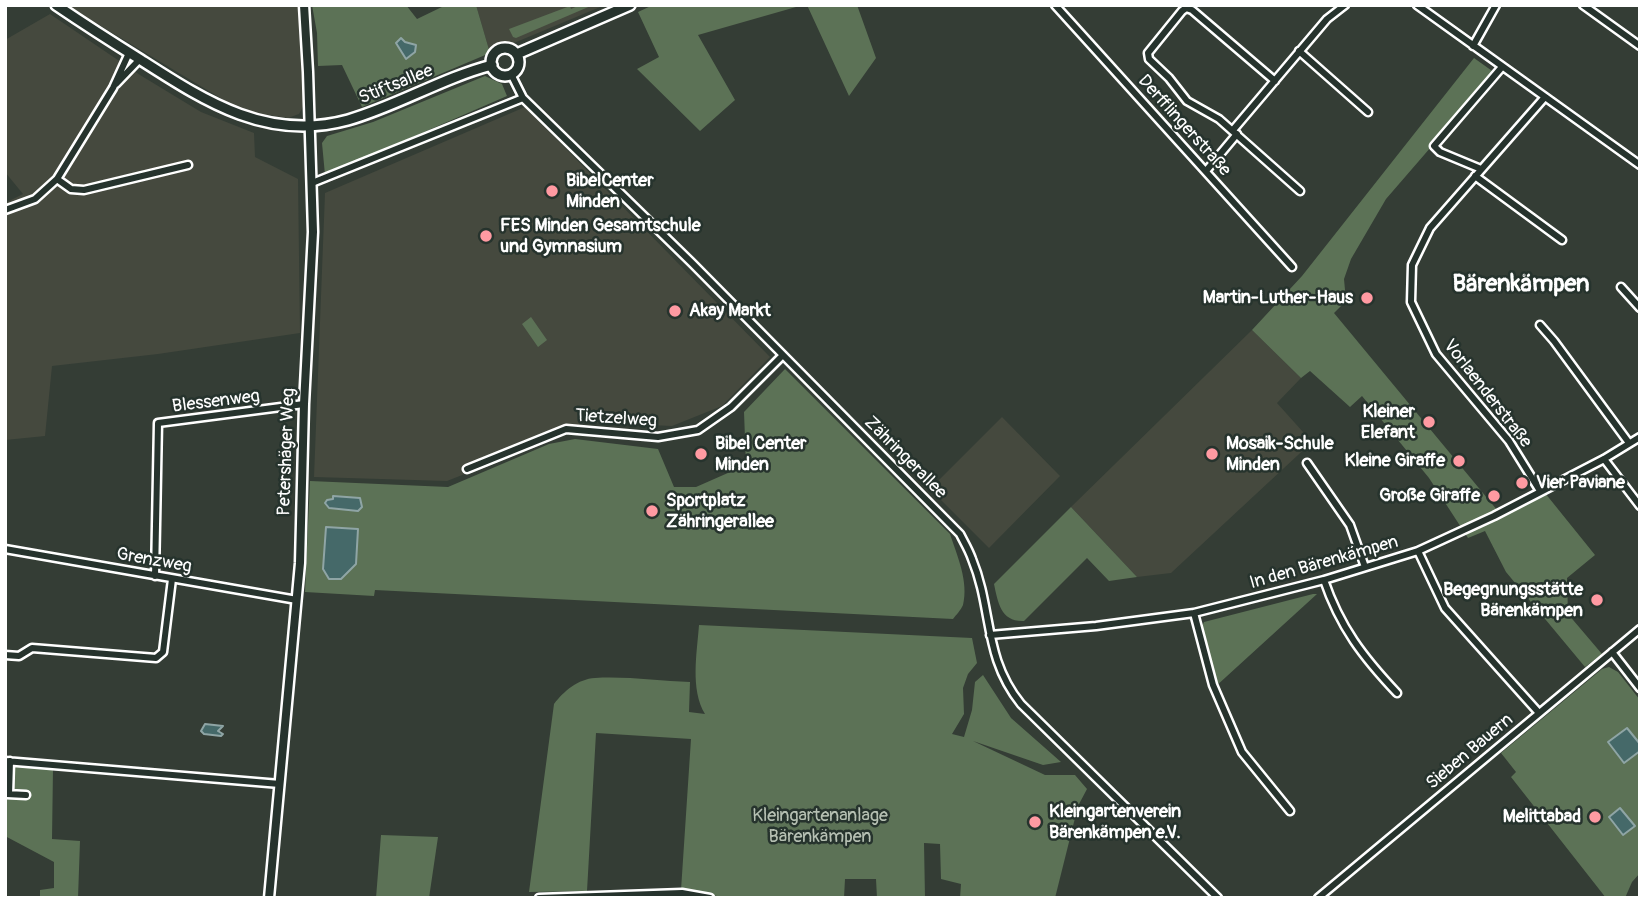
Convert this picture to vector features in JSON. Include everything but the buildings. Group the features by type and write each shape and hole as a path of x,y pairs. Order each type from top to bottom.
{"main road":[{"name":"Stiftsallee","path":"56,5 184,89 218,107 268,123 310,126 345,121 492,65"},
{"path":"517,54 629,5"},
{"path":"500,49 510,49 517,54 518,65 511,74 499,74 492,65 494,53 500,49"}],"street":[{"name":"Petershäger Weg","path":"269,898 297,600 313,232 304,5"},
{"name":"Derfflingerstraße","path":"1055,5 1292,267"},
{"path":"1206,171 1299,51 1326,19 1345,5"},
{"path":"1417,5 1640,165"},
{"path":"1473,46 1496,5"},
{"path":"1583,5 1640,46"},
{"path":"1275,81 1192,10 1186,8 1148,53 1149,59 1164,72 1187,101 1235,132 1300,191"},
{"path":"1299,51 1368,112"},
{"path":"5,210 35,199 57,179 113,88 129,53"},
{"path":"113,88 140,60"},
{"path":"1481,169 1440,152 1434,146 1502,67"},
{"name":"Zähringerallee","path":"511,74 523,97 960,534 973,559 1000,672 1008,688 1021,704 1218,898"},
{"path":"312,183 523,97"},
{"name":"Vorlaenderstraße","path":"1540,491 1509,442 1436,354 1411,302 1412,265 1430,228 1545,97"},
{"path":"57,179 71,189 84,190 187,165"},
{"path":"1475,176 1562,240"},
{"path":"1621,287 1640,308"},
{"path":"1540,325 1629,443"},
{"name":"Tietzelweg","path":"467,469 566,429 658,437 698,430 731,407 783,355"},
{"name":"Blessenweg","path":"155,576 158,423 304,404"},
{"name":"In den Bärenkämpen","path":"990,635 1096,626 1194,613 1324,580 1418,551 1604,458 1640,436"},
{"path":"1604,458 1640,506"},
{"path":"1307,463 1350,525 1365,567"},
{"name":"Grenzweg","path":"5,549 297,600"},
{"path":"1418,551 1445,608 1539,713"},
{"path":"5,655 19,656 32,648 156,658 163,652 172,579"},
{"path":"1324,580 1350,638 1396,693"},
{"path":"1194,613 1214,690 1242,752 1290,811"},
{"name":"Sieben Bauern","path":"1318,898 1640,629"},
{"path":"1612,652 1640,688"},
{"path":"26,795 7,794 7,761 280,784"},
{"path":"539,898 682,893 710,898"}],"shaded area":[{"path":"66,5 300,5 305,103 299,114 288,118 242,111"},
{"path":"476,5 605,5 490,53"},
{"path":"50,14 140,75 201,112 254,133 255,157 298,179 300,333 52,366 45,436 5,440 5,203 23,194 5,172 5,40"},
{"path":"525,107 770,357 722,406 672,426 583,422 561,436 447,481 314,477 325,193"},
{"name":"Mosaik-Schule Minden","path":"1252,330 1301,378 1277,403 1312,442 1171,573 1137,577 1071,507"},
{"path":"1002,417 1060,476 989,548 930,489"}],"green space":[{"path":"312,5 406,5 417,19 446,5 476,5 490,53 362,107 342,65 318,66 317,33"},
{"path":"580,5 593,5 516,38 509,29 570,6 571,9"},
{"path":"653,5 803,5 698,35 735,100 700,131 637,69 659,57 638,12"},
{"path":"807,5 857,5 876,58 849,96"},
{"path":"1474,58 1495,73 1386,199 1351,259 1344,279 1346,301 1334,313 1502,516 1545,493 1595,555 1567,578 1568,614 1602,654 1585,667 1506,572 1485,531 1468,538 1429,478 1362,396 1350,407 1310,371 1301,378 1252,330 1302,276"},
{"path":"485,76 502,84 507,96 325,175 322,143 327,136 373,122"},
{"path":"531,317 547,340 538,347 522,324"},
{"name":"Sportplatz Zähringerallee","path":"785,369 950,534 964,587 963,605 953,619 375,590 374,596 305,592 310,481 448,487 549,444 575,439 658,449 674,487 696,487 746,465 744,412"},
{"path":"1071,507 1137,577 1109,581 1087,558 1024,621 1010,618 999,604 994,584"},
{"path":"1317,594 1215,687 1201,629 1204,622"},
{"name":"Kleingartenanlage Bärenkämpen","path":"699,625 972,638 977,663 968,674 963,688 964,714 952,734 964,737 972,710 975,682 983,675 1011,718 1061,762 1043,765 973,741 1045,775 1075,775 1087,789 1078,806 1055,898 960,898 961,884 941,879 940,844 924,843 925,898 877,898 876,879 845,879 844,898 729,898 681,890 691,739 596,733 587,891 529,892 554,704 572,686 595,678 690,682 689,712 705,714 700,704 696,682"},
{"name":"Melittabad","path":"1609,667 1618,672 1640,700 1640,873 1632,882 1625,898 1606,898 1511,777 1516,772 1501,753 1602,669"},
{"path":"5,765 53,769 52,839 80,841 78,898 40,898 40,890 54,888 54,862 5,836"},
{"path":"381,835 438,837 429,898 376,898"}],"water":[{"path":"401,38 416,45 415,52 406,59 396,43"},
{"path":"333,496 360,498 362,507 358,511 329,508 325,503 333,499"},
{"path":"326,527 358,529 356,564 341,579 329,579 323,569"},
{"path":"205,724 223,726 218,731 223,734 204,734 201,731"},
{"path":"1627,728 1640,744 1640,751 1624,763 1608,742"},
{"path":"1620,808 1635,826 1623,835 1609,817"}],"place":[{"name":"BibelCenter Minden","path":"552,191"},
{"name":"FES Minden Gesamtschule und Gymnasium","path":"486,236"},
{"name":"Martin-Luther-Haus","path":"1367,298"},
{"name":"Akay Markt","path":"675,311"},
{"name":"Kleiner Elefant","path":"1429,422"},
{"name":"Bibel Center Minden","path":"701,454"},
{"name":"Mosaik-Schule Minden","path":"1212,454"},
{"name":"Kleine Giraffe","path":"1459,461"},
{"name":"Vier Paviane","path":"1522,483"},
{"name":"Große Giraffe","path":"1494,496"},
{"name":"Sportplatz Zähringerallee","path":"652,511"},
{"name":"Begegnungsstätte Bärenkämpen","path":"1597,600"},
{"name":"Melittabad","path":"1595,817"},
{"name":"Kleingartenverein Bärenkämpen e.V.","path":"1035,822"}],"district":[{"name":"Bärenkämpen","path":"1521,285"}]}
